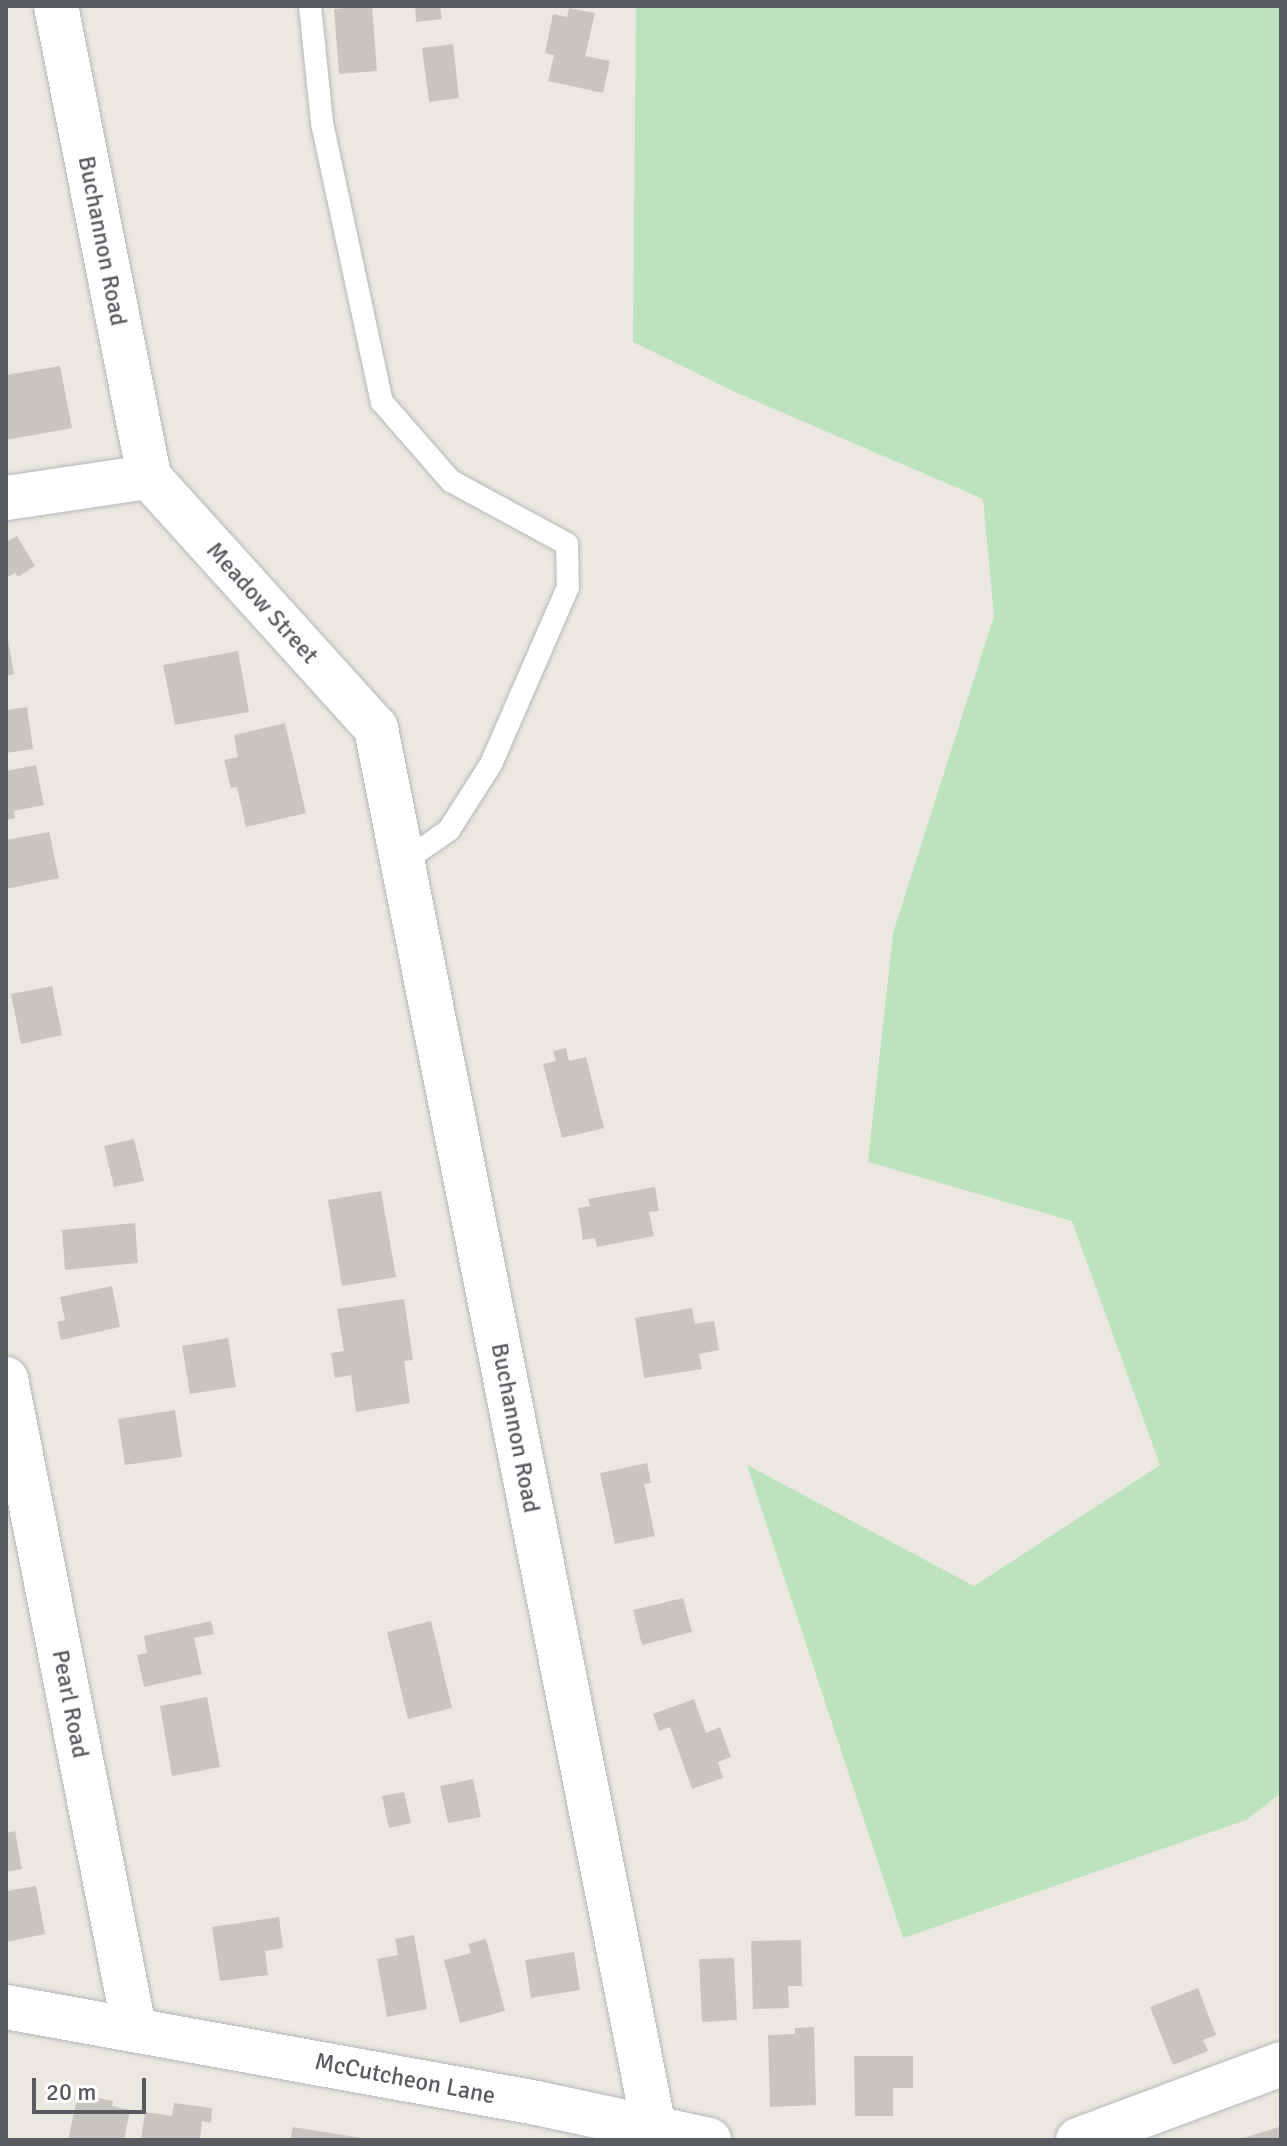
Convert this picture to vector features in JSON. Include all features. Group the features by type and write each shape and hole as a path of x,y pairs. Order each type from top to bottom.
{"street":[{"name":"Buchannon Road","path":"56,6 149,477"},
{"path":"6,498 149,477"},
{"name":"Meadow Street","path":"149,477 376,728"},
{"name":"Buchannon Road","path":"376,728 654,2128"},
{"name":"Pearl Road","path":"6,1379 134,2028"},
{"name":"McCutcheon Lane","path":"6,2007 134,2028 534,2122 654,2128 709,2140"},
{"path":"1078,2140 1281,2064"}],"lane":[{"path":"310,6 322,123 382,402 451,481 567,544 568,587 491,764 449,830 403,862"}],"green space":[{"path":"636,6 1281,6 1281,1793 1246,1820 903,1938 747,1465 974,1586 1160,1465 1072,1221 868,1162 893,933 994,616 983,499 735,392 633,342"}],"building":[{"path":"372,6 377,71 339,74 334,9"},
{"path":"415,6 440,6 442,19 416,22"},
{"path":"569,8 595,13 585,56 610,61 603,93 548,81 554,55 545,53 553,14 567,17"},
{"path":"453,44 459,98 429,102 422,48"},
{"path":"60,366 72,428 6,440 6,375"},
{"path":"17,536 35,566 18,577 15,573 6,578 6,542"},
{"path":"6,641 14,674 6,676"},
{"path":"238,651 249,712 175,725 163,665"},
{"path":"27,707 33,749 6,753 6,710"},
{"path":"285,723 306,813 246,827 237,787 231,788 224,760 238,757 234,735"},
{"path":"36,765 44,805 14,811 15,818 6,820 6,771"},
{"path":"49,832 59,878 6,889 6,840"},
{"path":"52,986 62,1035 21,1044 11,994"},
{"path":"566,1048 569,1061 586,1057 604,1128 562,1138 543,1064 556,1061 553,1051"},
{"path":"134,1139 144,1181 114,1187 104,1146"},
{"path":"655,1187 659,1211 649,1212 654,1236 597,1247 595,1238 583,1240 578,1208 590,1206 588,1199"},
{"path":"381,1191 396,1277 342,1286 328,1200"},
{"path":"135,1223 138,1263 65,1270 62,1230"},
{"path":"112,1286 120,1327 61,1340 57,1322 65,1320 60,1297"},
{"path":"404,1299 413,1360 404,1361 410,1403 356,1412 351,1375 335,1378 331,1353 344,1351 337,1309"},
{"path":"692,1308 695,1324 714,1321 719,1350 699,1354 702,1369 644,1378 635,1318"},
{"path":"228,1338 236,1387 190,1394 182,1346"},
{"path":"175,1410 182,1457 125,1465 118,1419"},
{"path":"647,1463 651,1483 644,1484 655,1536 615,1544 600,1473"},
{"path":"683,1598 692,1632 642,1645 633,1610"},
{"path":"211,1621 214,1634 194,1638 202,1674 144,1687 137,1655 147,1653 144,1636"},
{"path":"431,1621 452,1708 408,1719 387,1632"},
{"path":"207,1697 220,1767 172,1776 160,1706"},
{"path":"694,1699 706,1733 720,1727 731,1757 718,1762 723,1778 692,1789 670,1727 659,1731 653,1714"},
{"path":"473,1779 481,1817 448,1823 440,1786"},
{"path":"404,1792 411,1823 389,1828 382,1796"},
{"path":"15,1831 22,1869 6,1872 6,1833"},
{"path":"36,1886 45,1934 6,1942 6,1891"},
{"path":"279,1917 283,1948 265,1951 268,1975 220,1981 212,1927"},
{"path":"414,1935 427,2009 387,2017 377,1959 398,1955 395,1939"},
{"path":"486,1939 505,2011 460,2023 444,1960 471,1953 468,1944"},
{"path":"801,1940 802,1986 788,1986 789,2008 753,2009 751,1941"},
{"path":"574,1952 580,1990 531,1998 525,1960"},
{"path":"734,1958 737,2020 702,2022 699,1959"},
{"path":"1198,1988 1216,2035 1203,2040 1208,2051 1173,2065 1150,2007"},
{"path":"814,2027 816,2105 770,2107 768,2035 795,2034 795,2028"},
{"path":"854,2056 913,2056 913,2088 893,2088 893,2116 855,2116"},
{"path":"78,2094 113,2101 112,2106 130,2110 124,2140 68,2140"},
{"path":"174,2103 212,2108 211,2123 202,2121 200,2140 141,2140 145,2112 172,2116"},
{"path":"293,2127 362,2138 362,2140 290,2140"},
{"path":"1279,2127 1281,2140 1240,2140 1240,2139"}]}
